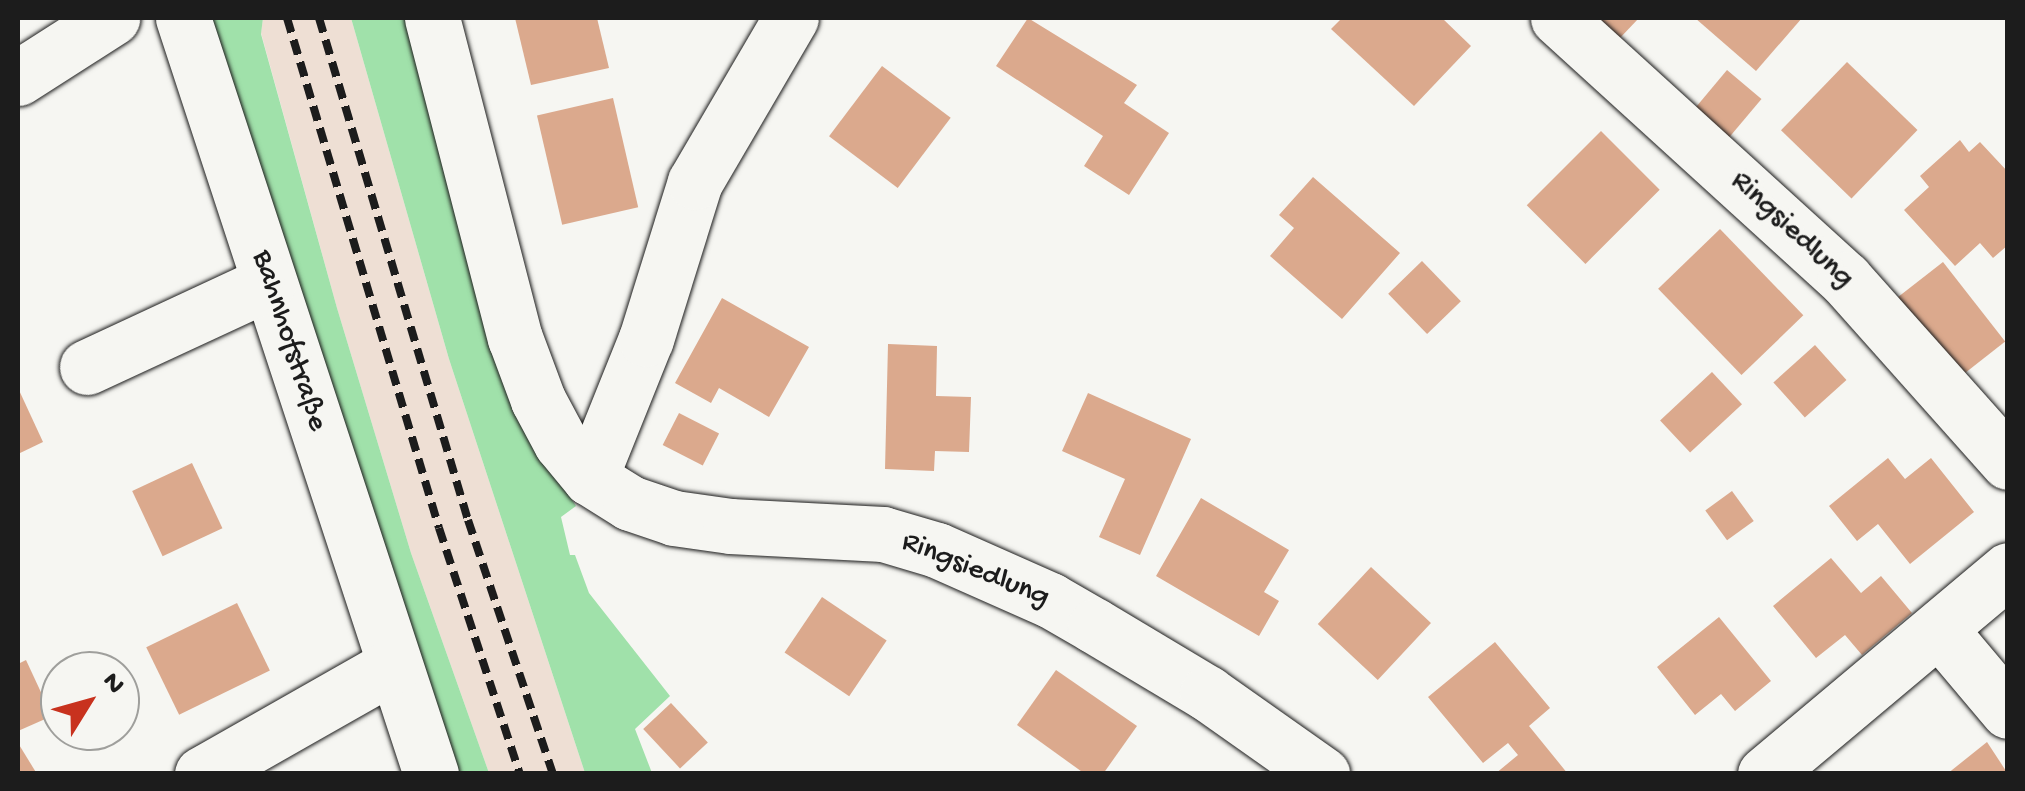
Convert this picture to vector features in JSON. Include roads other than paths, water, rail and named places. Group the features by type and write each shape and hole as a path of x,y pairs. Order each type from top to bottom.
{"street":[{"path":"18,78 109,18"},
{"name":"Bahnhofstraße","path":"183,18 431,774"},
{"name":"Ringsiedlung","path":"432,18 515,338 538,400 562,443 590,478 630,503 674,518 730,526 883,534 937,550 1080,617 1207,693 1322,774"},
{"path":"590,478 646,339 694,182 791,18"},
{"name":"Ringsiedlung","path":"1558,18 1845,279 2008,462"},
{"path":"87,367 268,284"},
{"path":"1765,774 2008,570"},
{"path":"1940,629 2008,711"},
{"path":"202,774 394,664"}],"railway":[{"path":"287,18 439,528 520,774"},
{"path":"319,18 468,520 553,774"}]}
